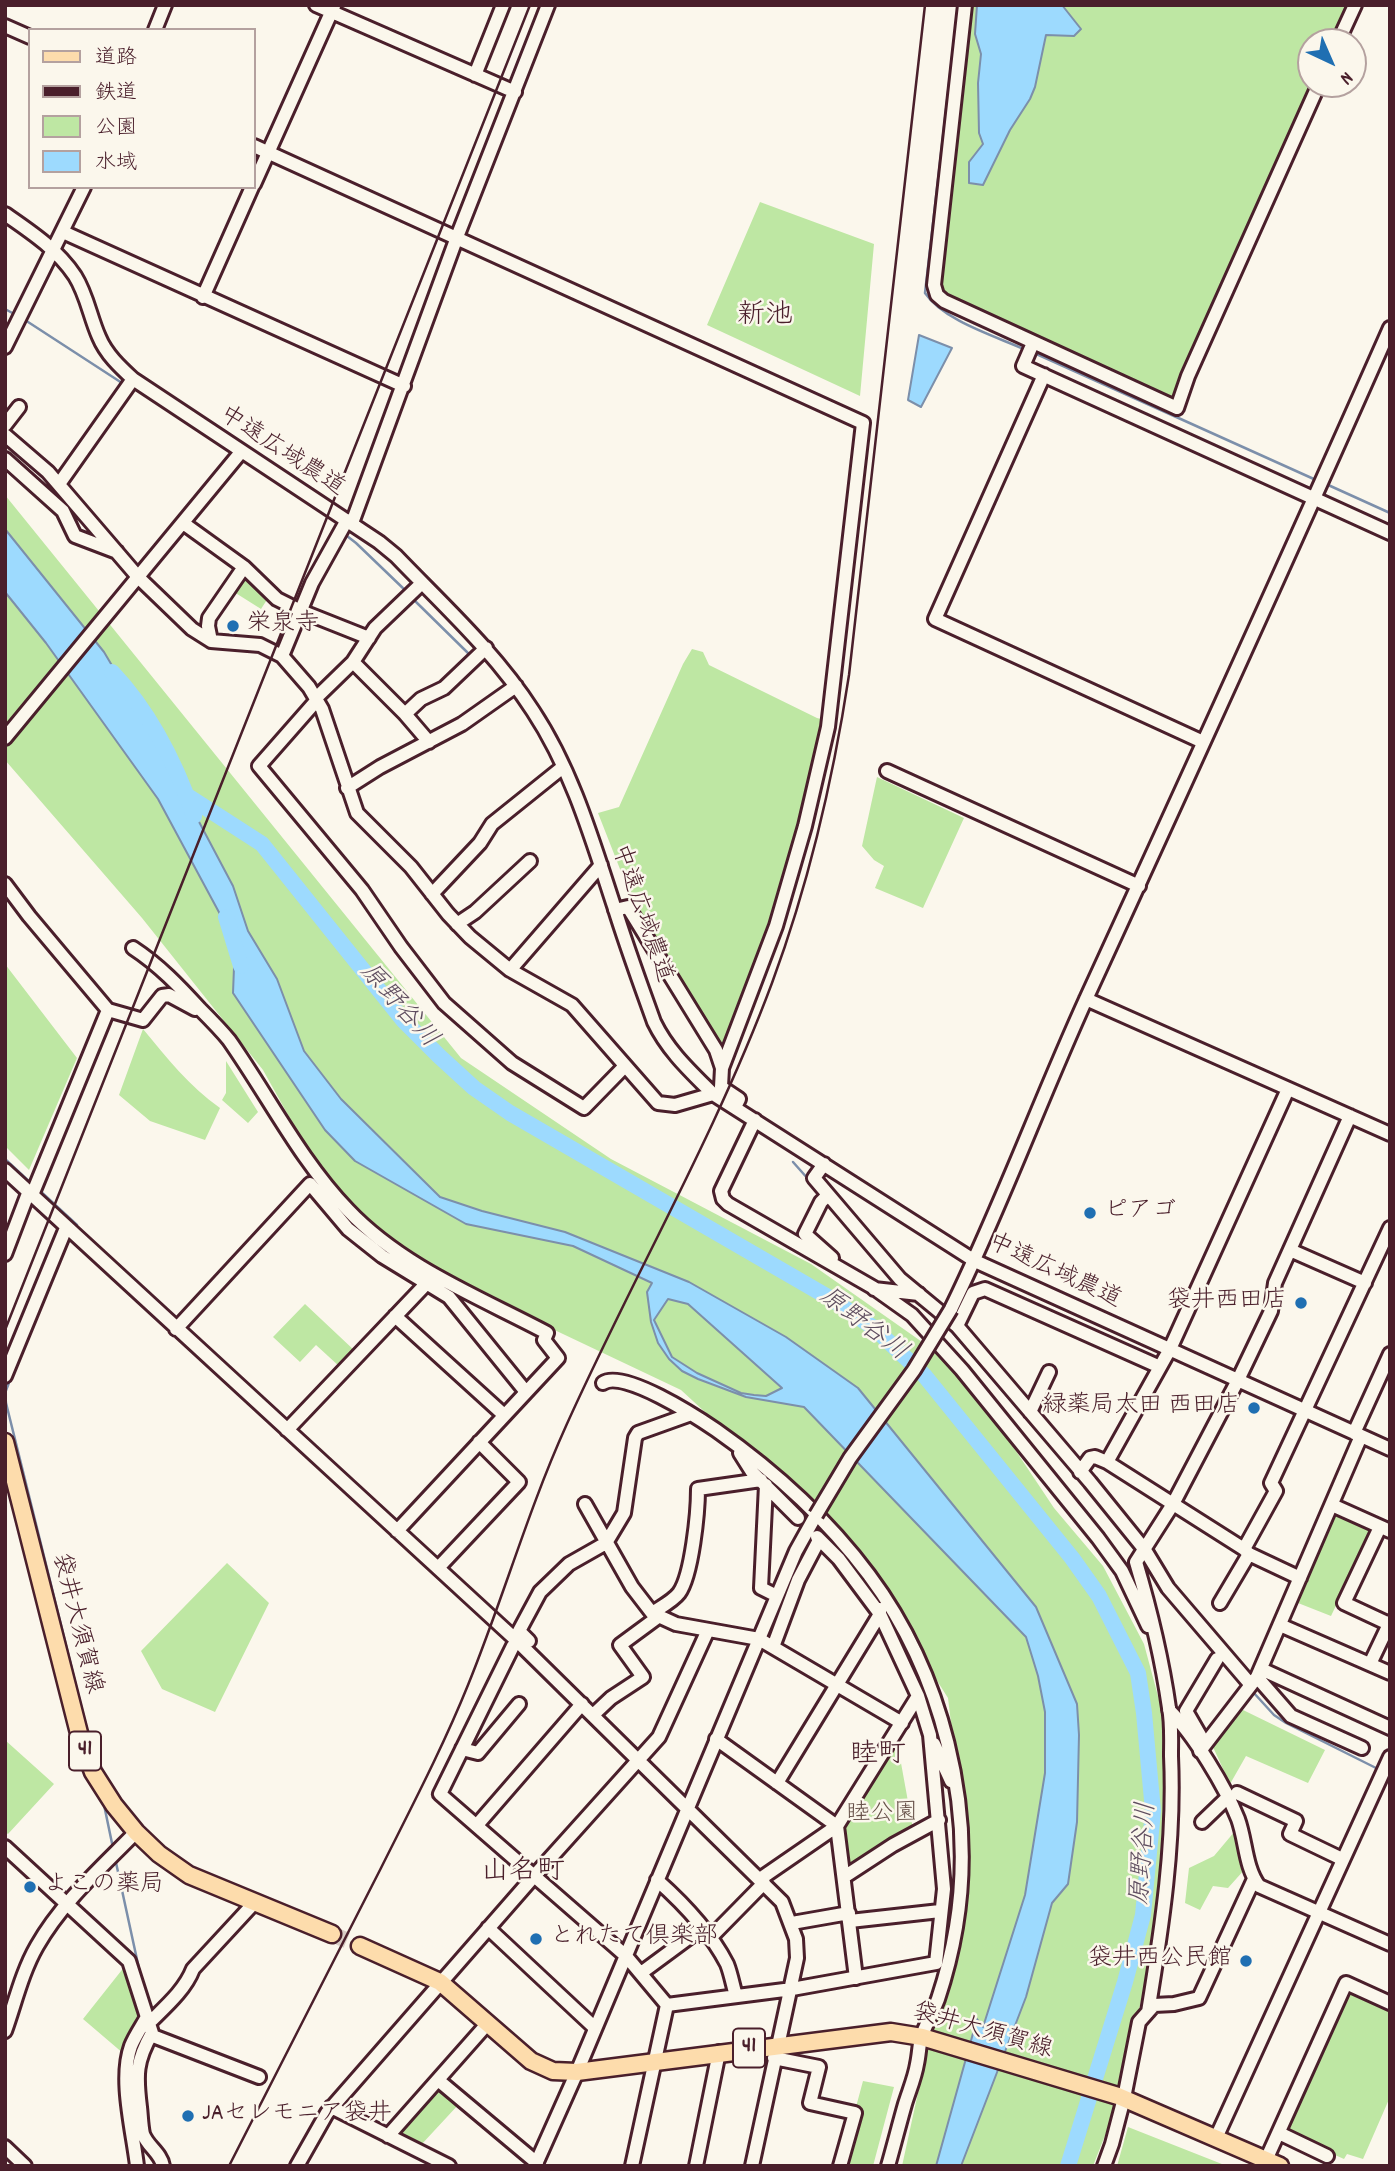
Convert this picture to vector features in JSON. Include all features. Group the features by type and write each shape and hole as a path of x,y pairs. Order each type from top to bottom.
{"main road":[{"name":"袋井大須賀線","path":"5,1442 80,1737 93,1772 114,1805 159,1854 189,1875 332,1934"},
{"name":"袋井大須賀線","path":"360,1946 440,1982 531,2061 553,2071 578,2072 719,2052 776,2052 891,2032 922,2037 1121,2097 1273,2163"}],"street":[{"path":"156,28 165,5"},
{"path":"316,5 333,8 515,92"},
{"path":"475,75 503,5"},
{"path":"282,656 312,583 349,522 404,386 457,237 548,5"},
{"path":"965,5 934,285 937,295 944,302 1177,408"},
{"path":"1344,28 1355,5"},
{"path":"256,179 333,8"},
{"path":"5,26 28,36"},
{"path":"1167,432 1188,376 1313,98"},
{"path":"256,147 863,423 826,737 805,826 776,926 722,1068 721,1087 738,1100 735,1107"},
{"path":"5,347 83,189"},
{"path":"203,297 252,189"},
{"name":"中遠広域農道","path":"5,214 53,250 75,276 104,346 133,379 396,556 486,648 516,686 563,766 589,830 654,1022 662,1038 680,1062 713,1094 975,1261 1390,1449"},
{"path":"63,232 404,386"},
{"path":"438,2080 536,2165 578,2072 796,1551 850,1458 914,1370 951,1309 975,1261 1086,999 1390,328"},
{"path":"1033,343 1023,366 1390,533"},
{"path":"1044,375 934,619 1203,743"},
{"path":"59,484 133,379"},
{"path":"5,425 19,407"},
{"path":"5,435 48,472 139,578 192,629 211,641 260,645 282,656 316,699 357,813 411,867 457,924 510,970 572,1004 652,1098 666,1106 713,1094"},
{"path":"5,738 241,452"},
{"path":"5,459 62,511 75,536 117,552"},
{"path":"183,523 244,567 277,599 369,638"},
{"path":"211,641 209,618 244,567"},
{"path":"422,583 375,628 352,662 316,699 259,766 362,890 444,1003 512,1063 584,1108 625,1066"},
{"path":"405,714 421,699 444,688 486,648"},
{"path":"352,662 429,741"},
{"path":"347,788 462,724 516,686"},
{"path":"432,894 480,843 492,824 563,766"},
{"path":"887,771 1139,886"},
{"path":"457,924 475,912 530,861"},
{"path":"510,970 601,865"},
{"path":"5,884 108,1010 144,1020 162,996 169,995 212,1021"},
{"path":"615,910 628,907 716,1050 722,1068"},
{"path":"133,948 158,964 227,1038 315,1171 348,1210 382,1242 421,1267 547,1333 544,1340 558,1358 397,1531"},
{"path":"1086,999 1390,1134"},
{"path":"5,1254 108,1010"},
{"path":"1107,1462 1170,1349 1288,1089"},
{"path":"1148,2012 1165,1906 1173,1803 1170,1710 1155,1643 1154,1620 1136,1562 1173,1504 1238,1380 1271,1311 1275,1283 1350,1116"},
{"path":"755,1120 721,1191 723,1199 874,1288 912,1315 962,1370 1098,1538 1122,1571 1155,1643"},
{"path":"824,1164 814,1178 900,1279 957,1326 1145,1550 1168,1588 1291,1716 1362,1748"},
{"path":"5,1170 572,1694 782,1902 792,1923 797,1958 752,2166"},
{"path":"176,1329 310,1184 348,1229 425,1285 449,1297 526,1392"},
{"path":"828,1195 821,1202 805,1234 856,1279"},
{"path":"5,1376 66,1228"},
{"path":"1220,1603 1276,1491 1271,1483 1390,1228"},
{"path":"1290,1250 1365,1283"},
{"path":"287,1430 425,1285"},
{"path":"874,1288 919,1294"},
{"path":"957,1326 974,1293 985,1289 1160,1367"},
{"path":"395,1316 504,1415"},
{"path":"1203,1747 1256,1677 1332,1505 1390,1354"},
{"path":"1030,1412 1049,1372"},
{"path":"603,1383 608,1379 616,1379 691,1414 736,1444 816,1515 869,1575 901,1626 920,1666 948,1741 959,1801 961,1857 958,1910 948,1966 922,2037 888,2166"},
{"path":"572,1694 574,1684 519,1631 540,1592 569,1564 606,1543 624,1513 638,1433 691,1414"},
{"path":"438,1568 519,1482 479,1442"},
{"path":"736,1444 742,1458 798,1518"},
{"path":"1080,1472 1090,1458 1095,1457 1107,1462 1246,1552 1300,1578"},
{"path":"763,1482 761,1588 777,1596"},
{"path":"593,1715 611,1698 642,1677 620,1645 681,1590 693,1548 698,1516 698,1489 763,1482"},
{"path":"585,1504 632,1587 655,1615 676,1624 759,1639 902,1723"},
{"path":"1332,1505 1385,1529 1344,1603 1389,1623 1370,1664"},
{"path":"773,1647 818,1538 839,1559 880,1614 918,1696 930,1735 959,1801"},
{"path":"777,1783 880,1614 869,1575"},
{"path":"1280,1625 1390,1673"},
{"path":"297,2166 331,2108 665,1729 708,1630"},
{"path":"513,1646 440,1794 626,1956 667,2005"},
{"path":"1217,1659 1186,1711 1203,1747 1232,1795 1258,1886 1390,1944"},
{"path":"1256,1677 1390,1728"},
{"path":"641,1973 706,1933 762,1881 837,1826 918,1696"},
{"path":"462,1749 478,1753 519,1704"},
{"path":"477,1825 582,1704"},
{"path":"1170,1710 1203,1747"},
{"path":"667,2005 792,1989 936,1963 944,1889 930,1735"},
{"path":"716,1739 837,1826 856,1978"},
{"path":"1216,2138 1390,1757"},
{"path":"1232,1795 1255,1802 1296,1821 1290,1834 1342,1859"},
{"path":"1202,1822 1232,1795"},
{"path":"1236,1816 1251,1809 1255,1802"},
{"path":"939,1820 958,1910"},
{"path":"844,1877 893,1845 939,1820"},
{"path":"5,2031 36,1948 50,1924 136,1832"},
{"path":"5,1847 129,1961 153,2036 259,2077"},
{"path":"1104,2166 1112,2144 1139,2022 1154,2005 1199,1998 1254,1879"},
{"path":"657,1880 689,1909 706,1933 727,1965 736,1996"},
{"path":"137,2166 127,2086 131,2047 190,1978 193,1969 256,1902"},
{"path":"792,1923 940,1911"},
{"path":"488,1928 595,2028"},
{"path":"1273,2163 1279,2133 1346,1983 1390,2003"},
{"path":"632,2166 667,2005"},
{"path":"149,2024 137,2069 137,2081 144,2136 163,2166"},
{"path":"388,2136 488,2024"},
{"path":"696,2166 719,2052"},
{"path":"776,2052 819,2067 810,2103 855,2113 839,2166"},
{"path":"331,2108 449,2166"},
{"path":"880,2166 886,2148 899,2125"},
{"path":"1279,2133 1327,2155"},
{"path":"5,2147 25,2166"}],"green space":[{"path":"969,5 1355,5 1345,28 1297,28 1297,98 1314,98 1179,402 944,301 936,291"},
{"path":"760,202 874,244 860,396 707,325"},
{"path":"5,495 461,1058 611,1159 811,1264 962,1370 1054,1508 1103,1566 1144,1644 1162,1711 1168,1790 1167,1847 1155,1940 1117,2105 1093,2166 902,2166 968,1864 948,1698 853,1548 681,1390 466,1288 406,1255 352,1205 302,1140 263,1070 142,918 5,760"},
{"path":"245,575 270,595 261,609 234,592"},
{"path":"692,649 703,652 709,665 817,718 829,721 756,976 721,1055 638,915 598,813 619,807"},
{"path":"877,777 964,818 923,908 875,888 884,866 874,860 862,846"},
{"path":"5,964 77,1058 29,1170 5,1146"},
{"path":"143,1029 188,1081 220,1108 205,1140 150,1121 119,1095"},
{"path":"226,1061 258,1112 248,1123 222,1100 226,1093"},
{"path":"305,1304 355,1351 340,1367 316,1345 300,1362 273,1337"},
{"path":"1333,1512 1372,1530 1331,1616 1298,1603"},
{"path":"227,1563 269,1603 215,1712 162,1689 141,1651"},
{"path":"1241,1709 1325,1750 1308,1783 1246,1756 1230,1784 1213,1747"},
{"path":"5,1740 54,1784 8,1834 5,1832"},
{"name":"睦公園","path":"897,1741 913,1829 848,1868 842,1829"},
{"path":"1235,1831 1245,1869 1228,1888 1213,1886 1200,1910 1185,1903 1189,1868 1214,1856"},
{"path":"125,1966 141,2013 124,2054 83,2019"},
{"path":"1348,1985 1390,2006 1390,2097 1363,2159 1347,2154 1344,2159 1281,2131"},
{"path":"863,2081 894,2087 873,2166 840,2166"},
{"path":"438,2087 459,2104 421,2145 399,2135 398,2131"},
{"path":"1128,2127 1227,2166 1117,2166"}],"water":[{"path":"977,5 1062,5 1081,29 1074,36 1046,35 1030,99 1010,130 983,185 969,183 969,162 983,144 979,133 978,83 981,54 975,34"},
{"path":"919,335 952,348 921,407 908,400"},
{"path":"5,529 104,652 152,733 233,886 248,931 277,979 304,1051 341,1099 440,1197 482,1211 565,1232 689,1282 786,1337 858,1388 1036,1607 1077,1704 1077,1822 1068,1884 1052,1903 1026,1997 961,2166 936,2166 977,2019 983,2027 1025,1895 1045,1773 1045,1712 1026,1637 804,1407 746,1397 698,1379 682,1371 669,1359 658,1343 651,1322 647,1292 652,1283 573,1246 466,1224 355,1161 325,1130 233,993 235,942 158,799 46,643 5,592","holes":["668,1299 688,1304 782,1388 766,1396 741,1393 697,1373 672,1357 654,1320"]}],"waterway":[{"path":"958,5 925,293 944,312 957,320 1026,350"},
{"path":"5,309 16,315"},
{"path":"25,320 122,383"},
{"path":"1032,352 1316,480"},
{"path":"1326,484 1390,513"},
{"path":"347,536 406,591"},
{"path":"413,599 470,655"},
{"name":"原野谷川","path":"112,672 150,721 179,777 194,816"},
{"name":"原野谷川","path":"186,795 262,844 403,1020 474,1088 510,1113 833,1300 874,1328 924,1375 1072,1558 1099,1596 1138,1673 1153,1811 1143,1915 1068,2166"},
{"name":"原野谷川","path":"226,917 241,966"},
{"path":"5,1159 33,1185"},
{"path":"793,1162 809,1180"},
{"path":"38,1189 77,1225 75,1228"},
{"path":"62,1253 71,1237"},
{"path":"946,1325 1110,1516"},
{"path":"12,1375 5,1393 6,1403 91,1746"},
{"path":"1253,1692 1274,1715 1286,1723 1376,1768"},
{"path":"103,1800 113,1848"},
{"path":"115,1858 141,1978"}],"tunnel":[{"path":"332,1934 360,1946"}],"railway":[{"path":"5,1330 530,5"},
{"path":"229,2166 448,1731 481,1653 552,1458 725,1096 750,1040 785,945 818,831 849,675 925,5"}],"place":[{"name":"栄泉寺","path":"233,626"},
{"name":"ピアゴ","path":"1090,1213"},
{"name":"袋井西田店","path":"1301,1303"},
{"name":"緑薬局太田 西田店","path":"1254,1408"},
{"name":"よこの薬局","path":"30,1887"},
{"name":"とれたて倶楽部","path":"536,1939"},
{"name":"袋井西公民館","path":"1246,1961"},
{"name":"JAセレモニア袋井","path":"188,2116"}],"district":[{"name":"新池","path":"765,318"},
{"name":"睦町","path":"878,1757"},
{"name":"山名町","path":"523,1874"}]}
